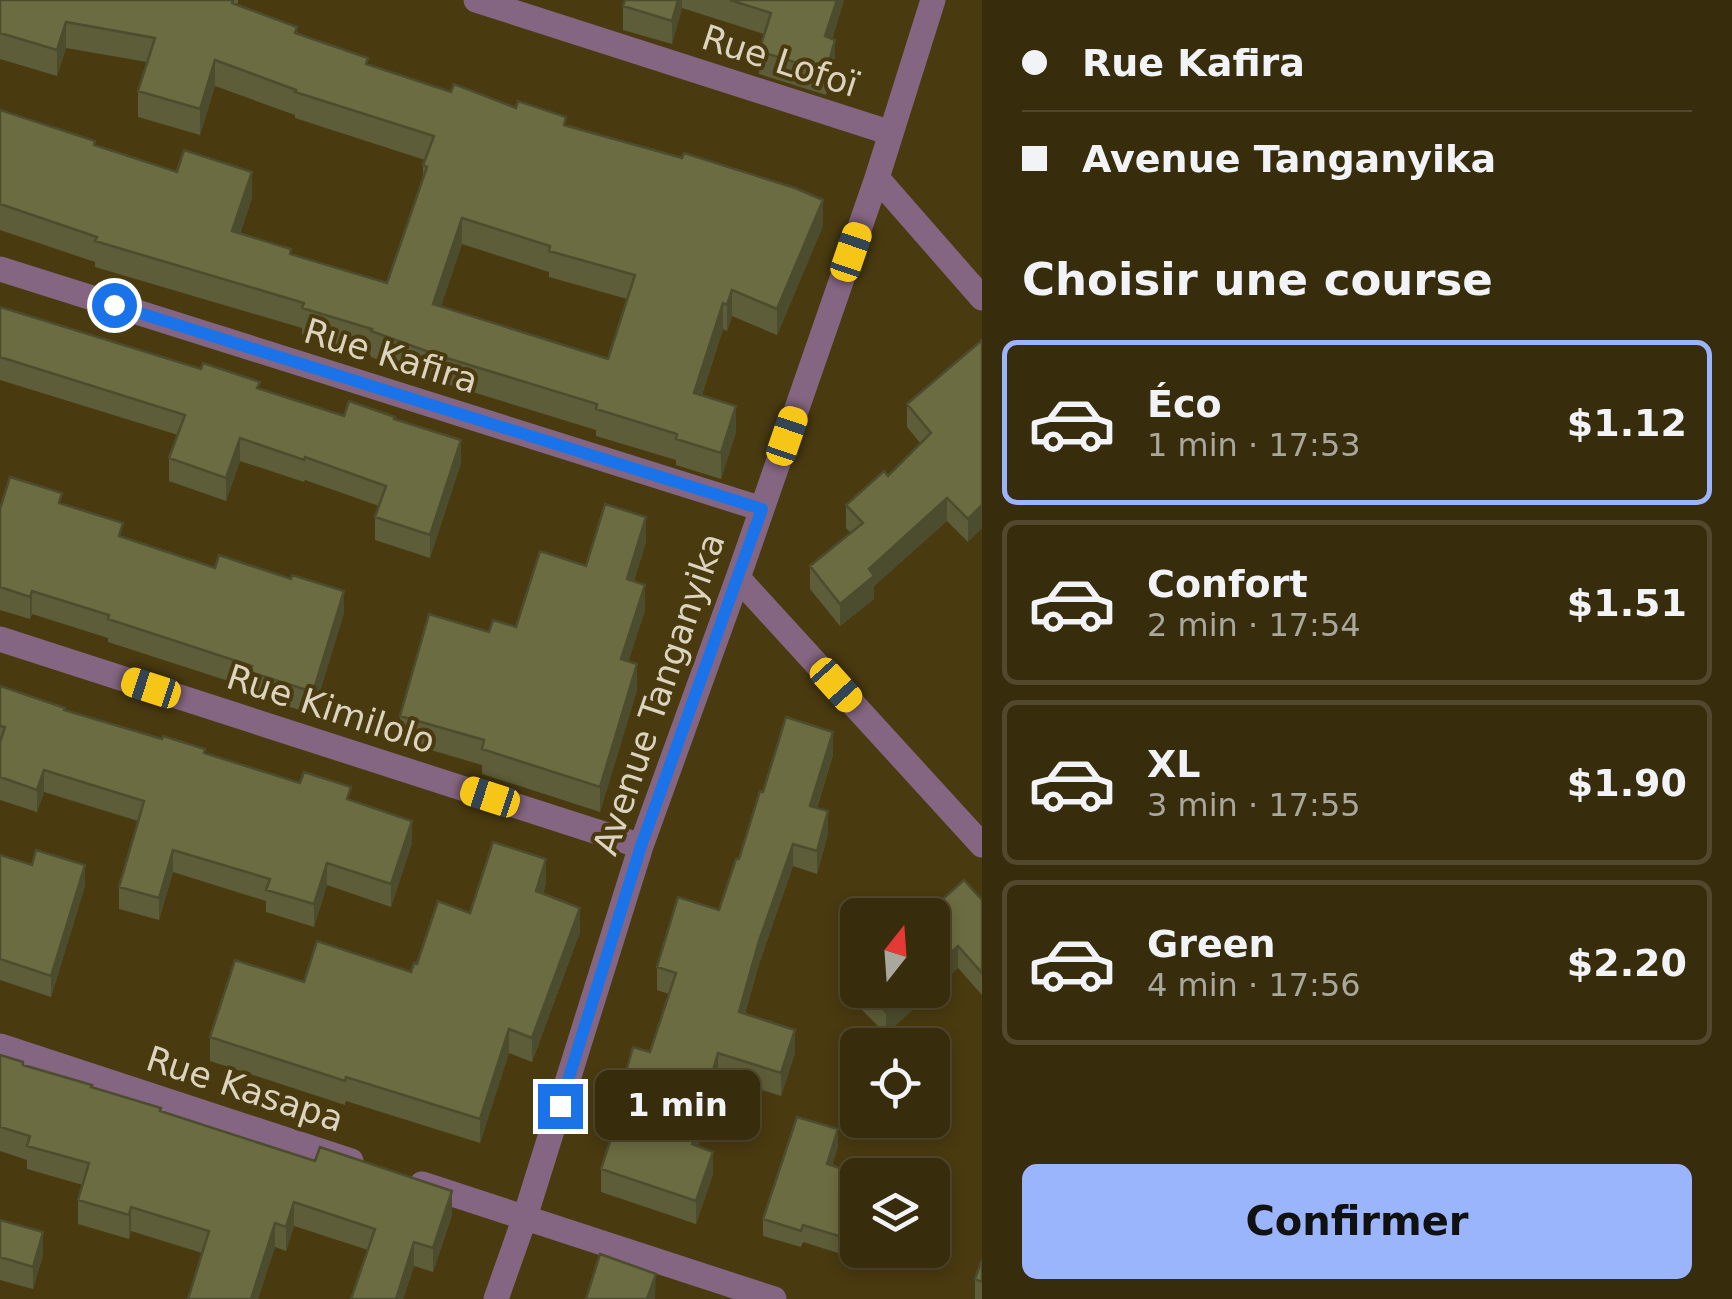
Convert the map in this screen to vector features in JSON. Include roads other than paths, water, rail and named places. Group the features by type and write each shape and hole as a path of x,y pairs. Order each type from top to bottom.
{"street":[{"name":"Rue Lofoï","path":"476,0 890,133"},
{"name":"Avenue Tanganyika","path":"496,1299 641,846 877,178 933,0"},
{"path":"877,178 972,267 982,298"},
{"name":"Rue Kafira","path":"0,269 762,509"},
{"path":"738,578 982,846"},
{"name":"Rue Kimilolo","path":"0,639 641,846"},
{"name":"Rue Kasapa","path":"0,1046 774,1299"}]}
